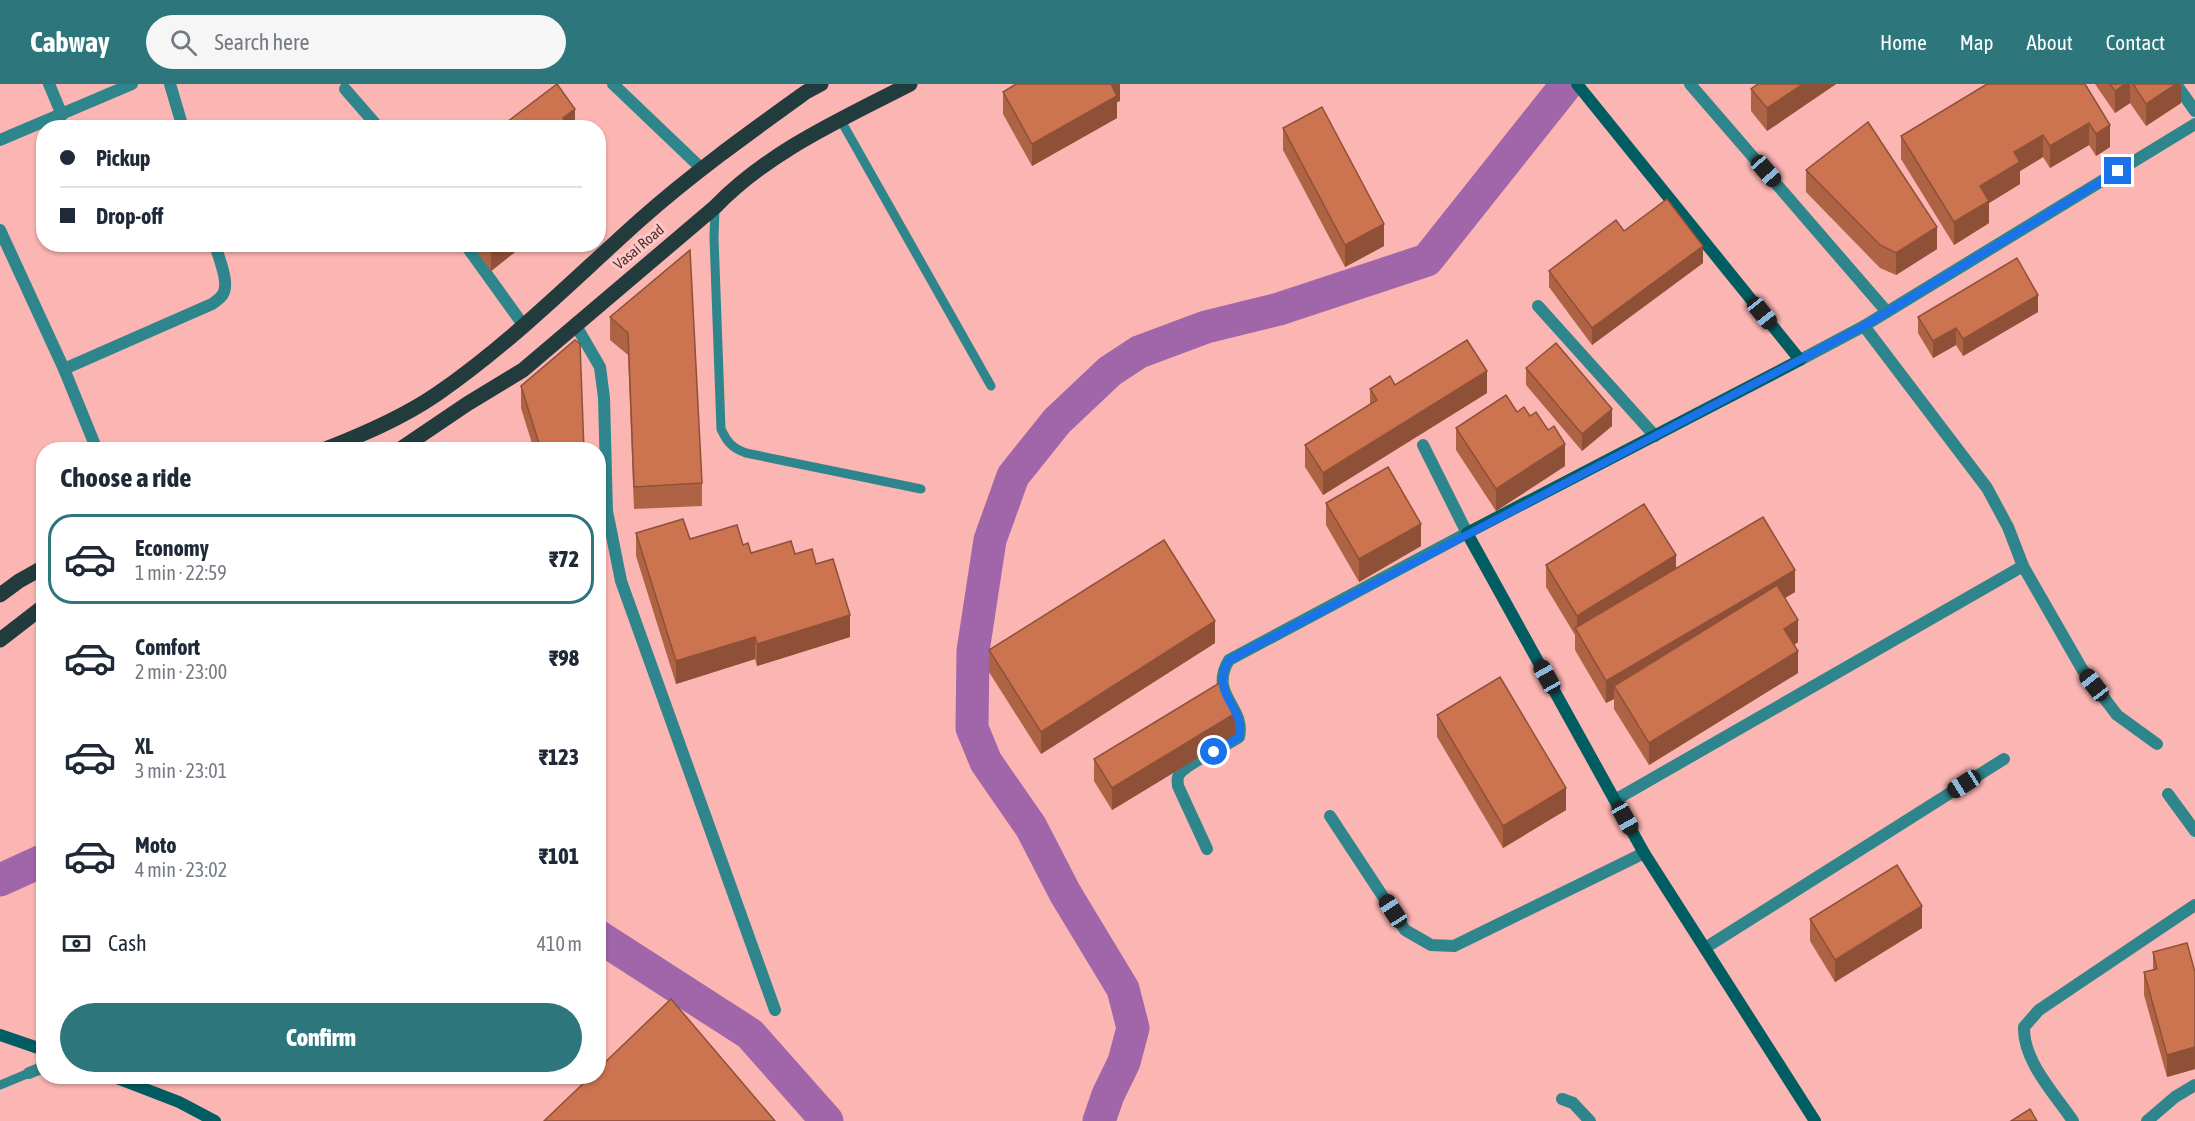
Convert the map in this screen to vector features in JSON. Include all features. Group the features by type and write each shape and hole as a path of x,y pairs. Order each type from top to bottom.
{"main road":[{"name":"Vasai Road","path":"606,251 701,168 806,92 821,84"},
{"name":"Vasai Road","path":"411,442 523,370 715,207 736,184 840,119 910,84"},
{"name":"Vasai Road","path":"344,442 364,434 436,394 524,326 605,252"},
{"path":"0,595 36,571"},
{"path":"0,640 36,612"}],"street":[{"path":"49,84 62,115"},
{"path":"50,120 132,84"},
{"path":"171,84 181,120"},
{"path":"613,84 701,168"},
{"path":"1577,84 1800,360"},
{"path":"1690,84 1887,312"},
{"path":"2176,84 2195,111"},
{"path":"345,89 372,120"},
{"path":"1207,849 1178,786 1178,775 1184,769 1239,737 1241,727 1222,684 1222,671 1229,660 1864,326 2195,124"},
{"path":"0,140 36,125"},
{"path":"0,230 64,369 94,442"},
{"path":"64,369 212,304 225,291 217,252"},
{"path":"471,252 524,326"},
{"path":"1538,306 1655,436"},
{"path":"576,324 600,367 604,398 605,442"},
{"path":"1864,326 1987,488 2008,527 2023,566 2082,669 2117,715 2157,744"},
{"path":"1423,445 1467,533 1644,853 1815,1121"},
{"path":"606,473 607,511 621,580 775,1010"},
{"path":"1615,800 2023,566"},
{"path":"1705,948 2004,759"},
{"path":"2168,795 2195,831"},
{"path":"1330,816 1405,930 1431,945 1454,946 1644,853"},
{"path":"2073,1121 2028,1056 2024,1041 2024,1027 2039,1010 2195,905"},
{"path":"0,1035 36,1047"},
{"path":"29,1073 36,1070"},
{"path":"132,1084 179,1102 215,1121"},
{"path":"2147,1121 2175,1097 2195,1085"},
{"path":"1562,1099 1573,1103 1590,1121"}],"lane":[{"path":"840,119 991,386"},
{"path":"715,207 714,238 721,429 726,441 735,449 746,453 921,489"},
{"path":"0,1085 29,1073"}],"building":[{"path":"557,84 575,109 563,118 564,120 510,120"},
{"path":"1016,84 1111,84 1117,96 1032,144 1003,92"},
{"path":"1758,84 1803,84 1767,108 1751,89"},
{"path":"1987,84 2085,84 2110,125 2096,134 2089,123 2050,146 2043,135 2014,152 2020,162 1980,186 1989,201 1954,222 1901,136"},
{"path":"2110,84 2125,84 2115,91"},
{"path":"2133,84 2176,84 2146,104"},
{"path":"1322,107 1384,224 1345,245 1283,128"},
{"path":"1868,122 1937,227 1896,253 1880,245 1806,170"},
{"path":"1667,199 1703,246 1592,328 1549,271 1616,220 1624,231"},
{"path":"690,250 702,483 634,487 628,333 610,317"},
{"path":"2017,258 2038,295 1963,339 1956,328 1933,341 1918,317"},
{"path":"575,340 580,344 584,442 538,442 521,386"},
{"path":"1467,340 1487,371 1323,473 1305,445 1377,400 1370,389 1390,376 1395,385"},
{"path":"1556,343 1612,409 1582,434 1526,368"},
{"path":"1506,395 1517,412 1524,407 1530,416 1536,412 1548,430 1554,426 1565,444 1496,489 1456,428"},
{"path":"1388,467 1421,524 1359,559 1326,503"},
{"path":"1644,504 1676,555 1577,616 1546,565"},
{"path":"1763,517 1795,570 1606,681 1575,628"},
{"path":"683,519 690,539 737,525 743,545 748,543 751,553 791,541 795,554 812,549 816,564 833,559 850,615 757,644 755,637 676,661 636,533"},
{"path":"1164,540 1215,621 1041,732 989,650"},
{"path":"1777,585 1798,620 1784,629 1798,651 1649,743 1614,686"},
{"path":"1500,677 1566,788 1503,826 1437,715"},
{"path":"1221,682 1239,711 1112,788 1094,759"},
{"path":"1897,865 1922,906 1835,960 1810,919"},
{"path":"2187,943 2195,972 2195,1047 2167,1055 2144,972 2157,969 2153,952"},
{"path":"671,999 775,1121 544,1121 583,1084 606,1084 606,1061"},
{"path":"2030,1109 2037,1121 2011,1121"}],"waterway":[{"path":"1099,1121 1108,1095 1124,1062 1133,1028 1123,989 1065,893 1031,827 986,762 972,728 973,651 990,540 1013,476 1057,421 1110,371 1139,352 1206,327 1279,309 1427,260 1567,84"},
{"path":"0,880 36,864"},
{"path":"606,941 750,1034 827,1121"}],"route":[{"path":"1214,752 1239,737 1241,727 1222,684 1222,671 1229,660 1864,326 2118,171"}]}
